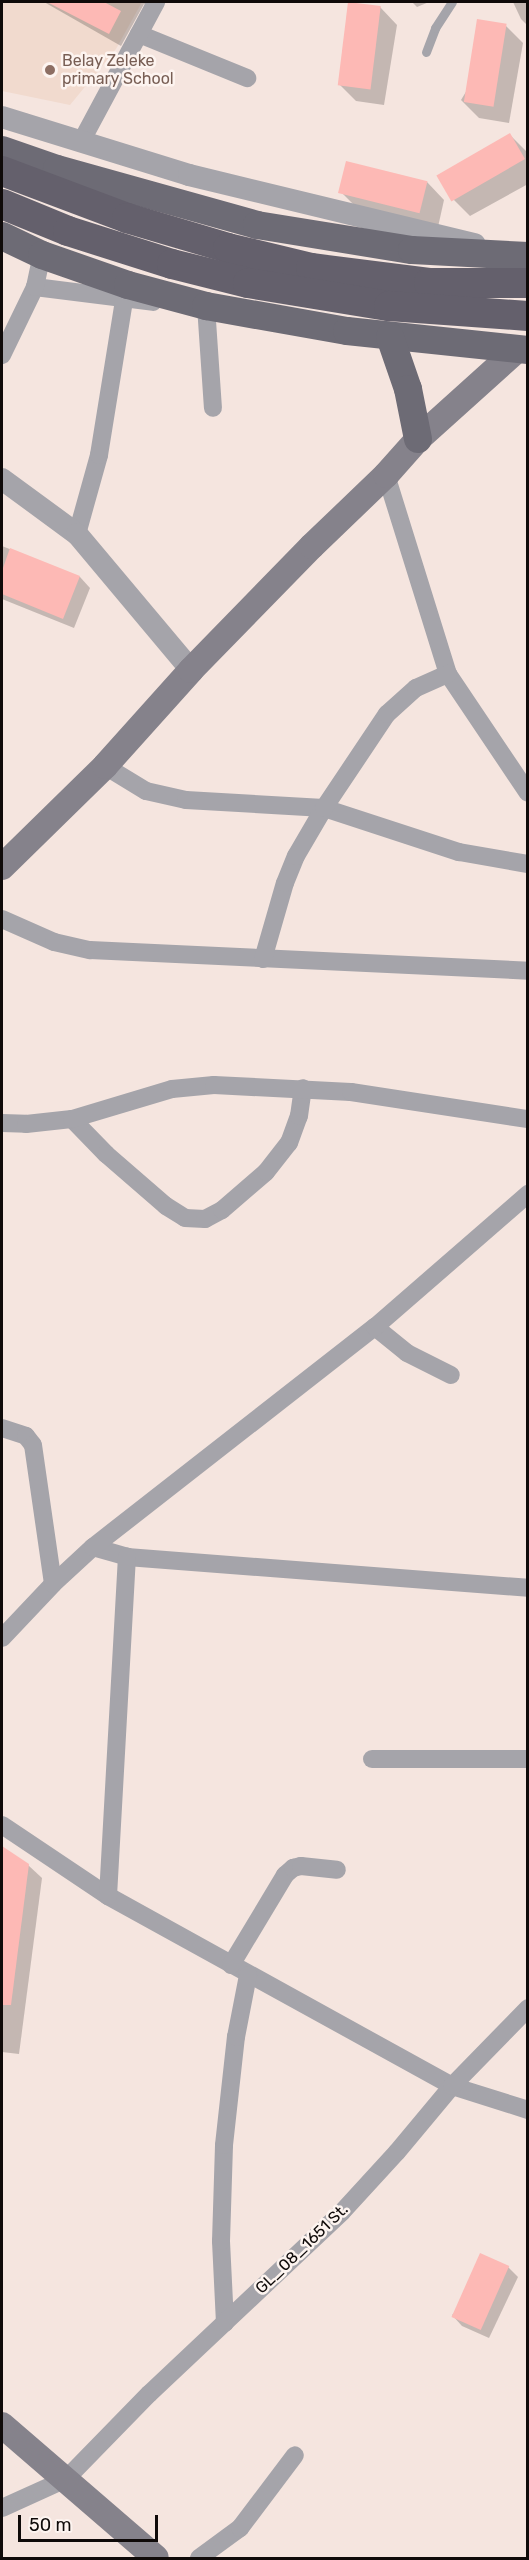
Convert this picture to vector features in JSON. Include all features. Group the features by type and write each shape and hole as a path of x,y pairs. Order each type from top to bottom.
{"highway":[{"path":"2,171 127,218 228,248 310,268 429,283 527,265"},
{"path":"2,204 68,231 172,264 248,283 389,306 528,316"}],"main road":[{"path":"2,150 69,172 257,225 412,250 527,265"},
{"path":"2,236 42,255 128,285 207,306 390,337 523,350"},
{"path":"390,337 408,389 418,439"},
{"path":"2,867 105,766 191,670 312,546 386,475 418,439 523,350"},
{"path":"2,2425 156,2559"}],"street":[{"path":"81,142 156,2"},
{"path":"139,34 247,78"},
{"path":"2,117 189,175 527,265"},
{"path":"3,350 36,287 42,255"},
{"path":"36,287 124,300 207,306 213,408"},
{"path":"77,534 99,455 124,300"},
{"path":"386,475 448,674 528,793"},
{"path":"2,479 77,534 191,670"},
{"path":"263,959 285,883 296,856 324,808 387,714 416,688 448,674"},
{"path":"105,766 146,791 186,800 324,808 459,852 528,864"},
{"path":"2,920 54,942 90,950 528,971"},
{"path":"2,1123 26,1124 72,1119 172,1089 214,1085 303,1088 442,1104 528,1119"},
{"path":"72,1119 106,1154 166,1206 185,1218 205,1219 222,1210 266,1172 289,1143 299,1116 303,1088"},
{"path":"2,1638 53,1584 93,1547 375,1327 528,1194"},
{"path":"375,1327 407,1353 451,1375"},
{"path":"2,1428 26,1436 33,1445 53,1584"},
{"path":"93,1547 126,1557 528,1588"},
{"path":"108,1896 126,1557"},
{"path":"372,1759 528,1759"},
{"path":"2,1825 108,1896 248,1976 452,2086 528,2110"},
{"path":"231,1965 285,1875 293,1868 301,1866 337,1870"},
{"path":"225,2323 221,2241 224,2145 236,2037 248,1976"},
{"name":"GL_08_1651 St.","path":"66,2479 149,2394 342,2212 397,2152 452,2086 528,2008"},
{"path":"199,2559 240,2528 295,2454"},
{"path":"2,2508 66,2479"}],"lane":[{"path":"426,52 435,28 452,2"}],"shaded area":[{"name":"Belay Zeleke primary School","path":"2,2 142,2 116,49 70,105 2,91"}],"building":[{"path":"47,2 104,2 121,11 109,34"},
{"path":"348,2 381,6 371,89 338,85"},
{"path":"477,19 507,24 493,107 464,102"},
{"path":"510,133 525,159 451,201 436,176"},
{"path":"346,161 428,181 420,213 338,193"},
{"path":"10,548 80,576 63,619 2,594 2,571"},
{"path":"2,1846 29,1864 11,2005 2,2005"},
{"path":"480,2253 509,2266 481,2330 452,2317"}],"place":[{"name":"Belay Zeleke primary School","path":"50,70"}]}
